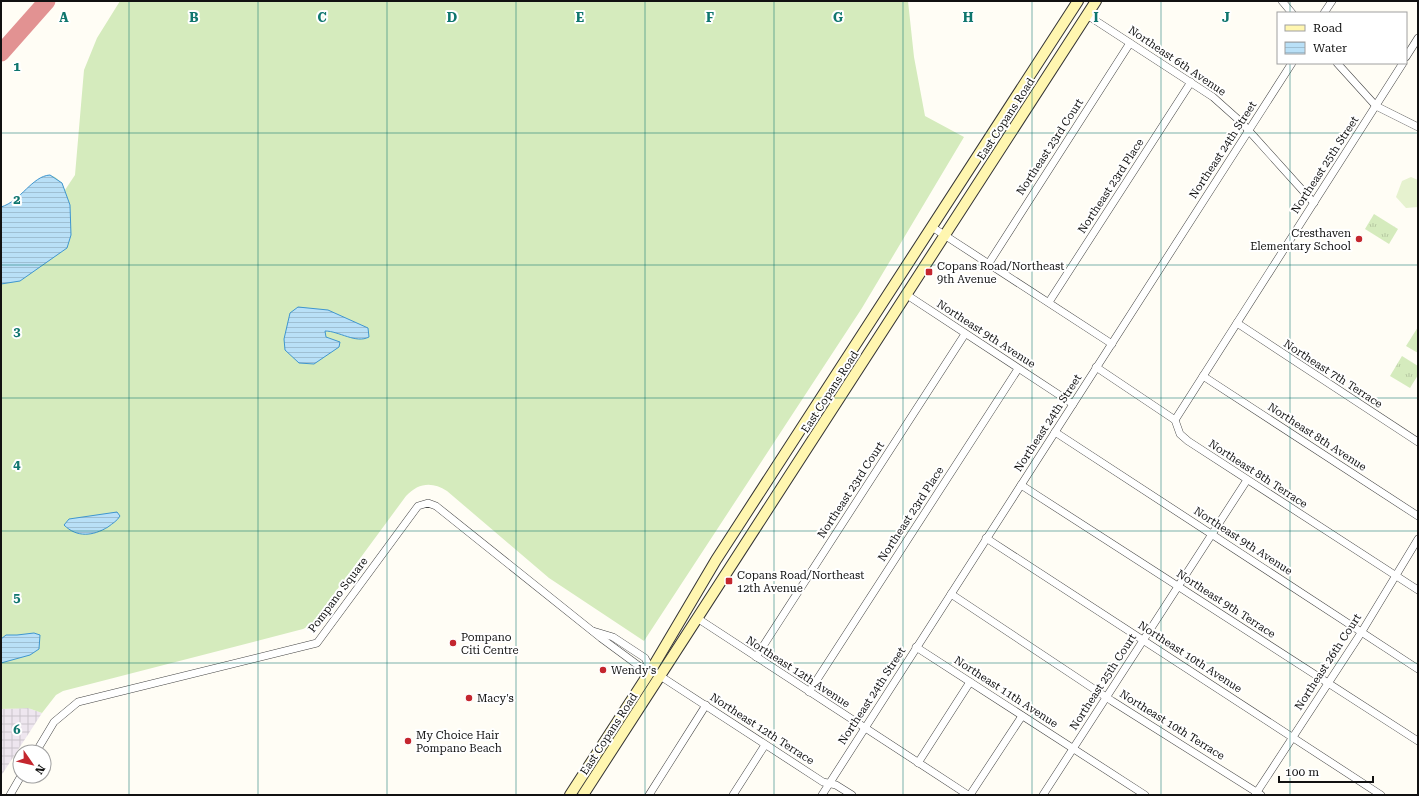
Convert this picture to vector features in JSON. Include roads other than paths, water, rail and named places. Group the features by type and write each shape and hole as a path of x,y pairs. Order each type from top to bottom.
{"main road":[{"name":"East Copans Road","path":"570,795 651,670 716,560 1078,1"},
{"name":"East Copans Road","path":"583,795 661,677 697,618 1096,1"}],"street":[{"path":"1282,1 1291,12"},
{"path":"1325,12 1332,1"},
{"name":"Northeast 6th Avenue","path":"1087,15 1213,97 1249,130 1314,203"},
{"path":"1407,55 1418,38"},
{"name":"Northeast 23rd Court","path":"989,263 1130,43"},
{"name":"Northeast 24th Street","path":"822,795 1291,64"},
{"path":"1338,64 1376,106 1418,127"},
{"name":"Northeast 25th Street","path":"1175,420 1401,64"},
{"name":"Northeast 23rd Place","path":"1049,302 1191,82"},
{"path":"932,227 1112,344"},
{"name":"Northeast 9th Avenue","path":"907,295 1073,404"},
{"name":"Northeast 7th Terrace","path":"1237,323 1418,442"},
{"name":"Northeast 23rd Court","path":"756,657 965,334"},
{"name":"Northeast 8th Terrace","path":"1096,367 1175,420 1180,434 1188,441 1418,590"},
{"name":"Northeast 23rd Place","path":"809,692 1018,369"},
{"name":"Northeast 8th Avenue","path":"1203,376 1418,516"},
{"name":"Northeast 9th Avenue","path":"1055,432 1418,669"},
{"name":"Northeast 25th Court","path":"1043,795 1247,480"},
{"name":"Northeast 9th Terrace","path":"1021,485 1418,741"},
{"name":"Pompano Square","path":"41,744 54,722 78,702 317,643 418,506 428,503 436,506 593,631 613,636 645,658 651,670 661,677"},
{"name":"Northeast 10th Avenue","path":"986,538 1144,639 1292,738 1381,795"},
{"name":"Northeast 26th Court","path":"1258,794 1292,738 1361,633 1418,539"},
{"name":"Northeast 10th Terrace","path":"951,594 1106,697 1258,794"},
{"name":"Northeast 12th Avenue","path":"697,618 969,795"},
{"name":"Northeast 11th Avenue","path":"916,647 1145,795"},
{"name":"Northeast 12th Terrace","path":"661,677 765,745 829,784 836,785 852,795"},
{"path":"918,763 970,682"},
{"path":"649,795 706,705"},
{"path":"969,795 1022,716"},
{"path":"734,795 765,745"},
{"path":"10,795 17,784"}],"water":[{"path":"50,175 62,183 70,205 71,235 67,248 20,281 1,284 1,207 15,200 32,184 44,176"},
{"path":"298,307 328,310 368,328 369,337 359,339 325,331 326,337 340,342 339,347 314,364 299,363 285,350 284,339 290,313"},
{"path":"117,512 120,516 115,522 102,530 91,534 80,534 74,532 64,525 69,519"},
{"path":"34,633 40,635 39,649 30,655 1,663 1,639 6,635"}],"place":[{"name":"Cresthaven Elementary School","path":"1359,239"},
{"name":"Copans Road/Northeast 9th Avenue","path":"929,272"},
{"name":"Copans Road/Northeast 12th Avenue","path":"729,581"},
{"name":"Pompano Citi Centre","path":"453,643"},
{"name":"Wendy's","path":"603,670"},
{"name":"Macy's","path":"469,698"},
{"name":"My Choice Hair Pompano Beach","path":"408,741"}]}
